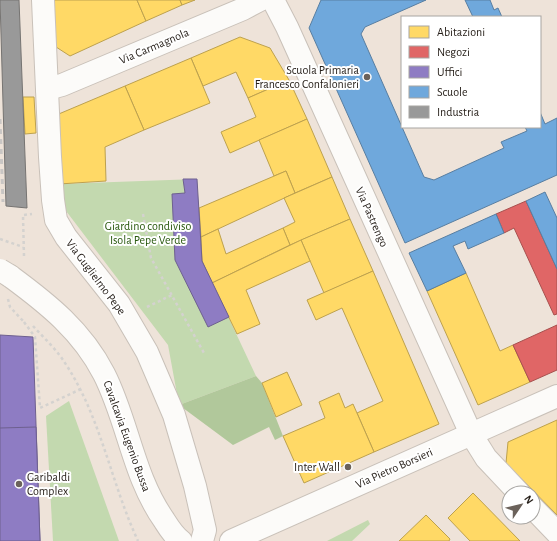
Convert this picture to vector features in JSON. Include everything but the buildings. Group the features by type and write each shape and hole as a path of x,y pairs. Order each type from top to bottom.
{"street":[{"name":"Via Guglielmo Pepe","path":"43,0 53,200 56,220 66,237 119,304 147,352 174,415 191,473 205,530 202,541"},
{"name":"Via Carmagnola","path":"47,89 77,79 236,12 260,0"},
{"name":"Via Pastrengo","path":"273,0 290,34 471,434 486,458 511,485"},
{"name":"Cavalcavia Eugenio Bussa","path":"0,270 36,294 61,316 86,347 104,373 119,410 139,472 153,505 175,537 181,541"},
{"name":"Via Pietro Borsieri","path":"237,540 557,396"},
{"path":"541,516 557,533"}],"path":[{"path":"24,259 23,215 35,214"},
{"path":"143,214 151,258 204,353"},
{"path":"0,239 24,247"},
{"path":"6,294 10,306 35,337 40,408 80,389"},
{"path":"141,310 172,295"},
{"path":"12,297 13,304"},
{"path":"17,308 65,362 80,389 94,421 125,513 138,541"}],"green space":[{"name":"Giardino condiviso Isola Pepe Verde","path":"197,179 202,261 256,376 179,405 168,345 60,203 59,184"},
{"path":"256,376 262,383 283,436 275,440 269,427 233,445 179,405"},
{"path":"69,401 119,541 53,541 46,416"},
{"path":"368,520 370,524 352,541 327,541"}],"railway":[{"path":"0,119 3,202"}],"place":[{"name":"Scuola Primaria Francesco Confalonieri","path":"367,77"},
{"name":"Inter Wall","path":"348,467"},
{"name":"Garibaldi Complex","path":"19,484"}]}
